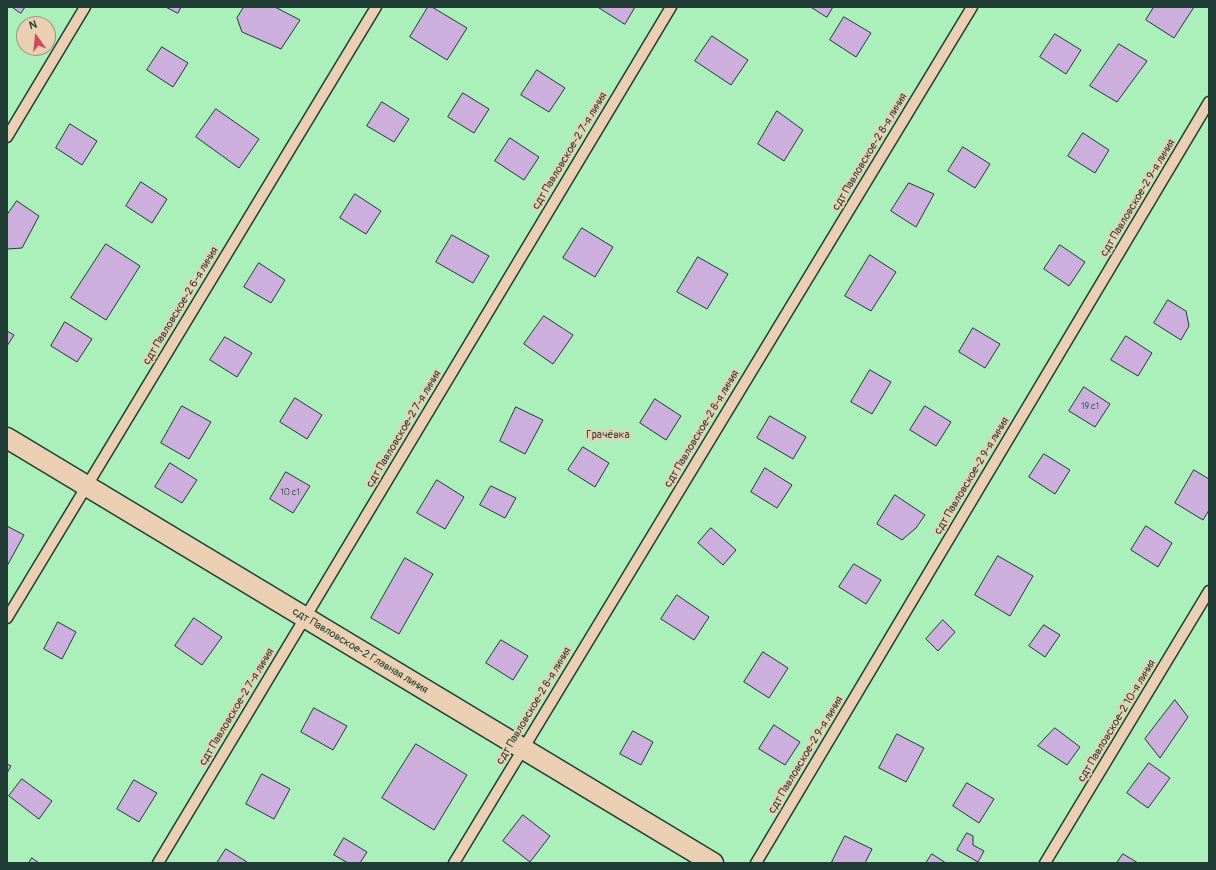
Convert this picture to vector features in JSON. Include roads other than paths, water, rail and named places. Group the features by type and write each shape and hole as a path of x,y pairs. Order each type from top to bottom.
{"street":[{"name":"сдт Павловское-2 Главная линия","path":"7,438 713,863"}],"lane":[{"path":"7,137 85,7"},
{"name":"сдт Павловское-2 6-я линия","path":"7,618 376,7"},
{"name":"сдт Павловское-2 7-я линия","path":"158,863 671,7"},
{"name":"сдт Павловское-2 8-я линия","path":"454,863 522,748 972,7"},
{"name":"сдт Павловское-2 9-я линия","path":"756,863 1209,102"},
{"name":"сдт Павловское-2 10-я линия","path":"1046,863 1209,591"}],"park label":[{"name":"Грачёвка","path":"608,435"}]}
